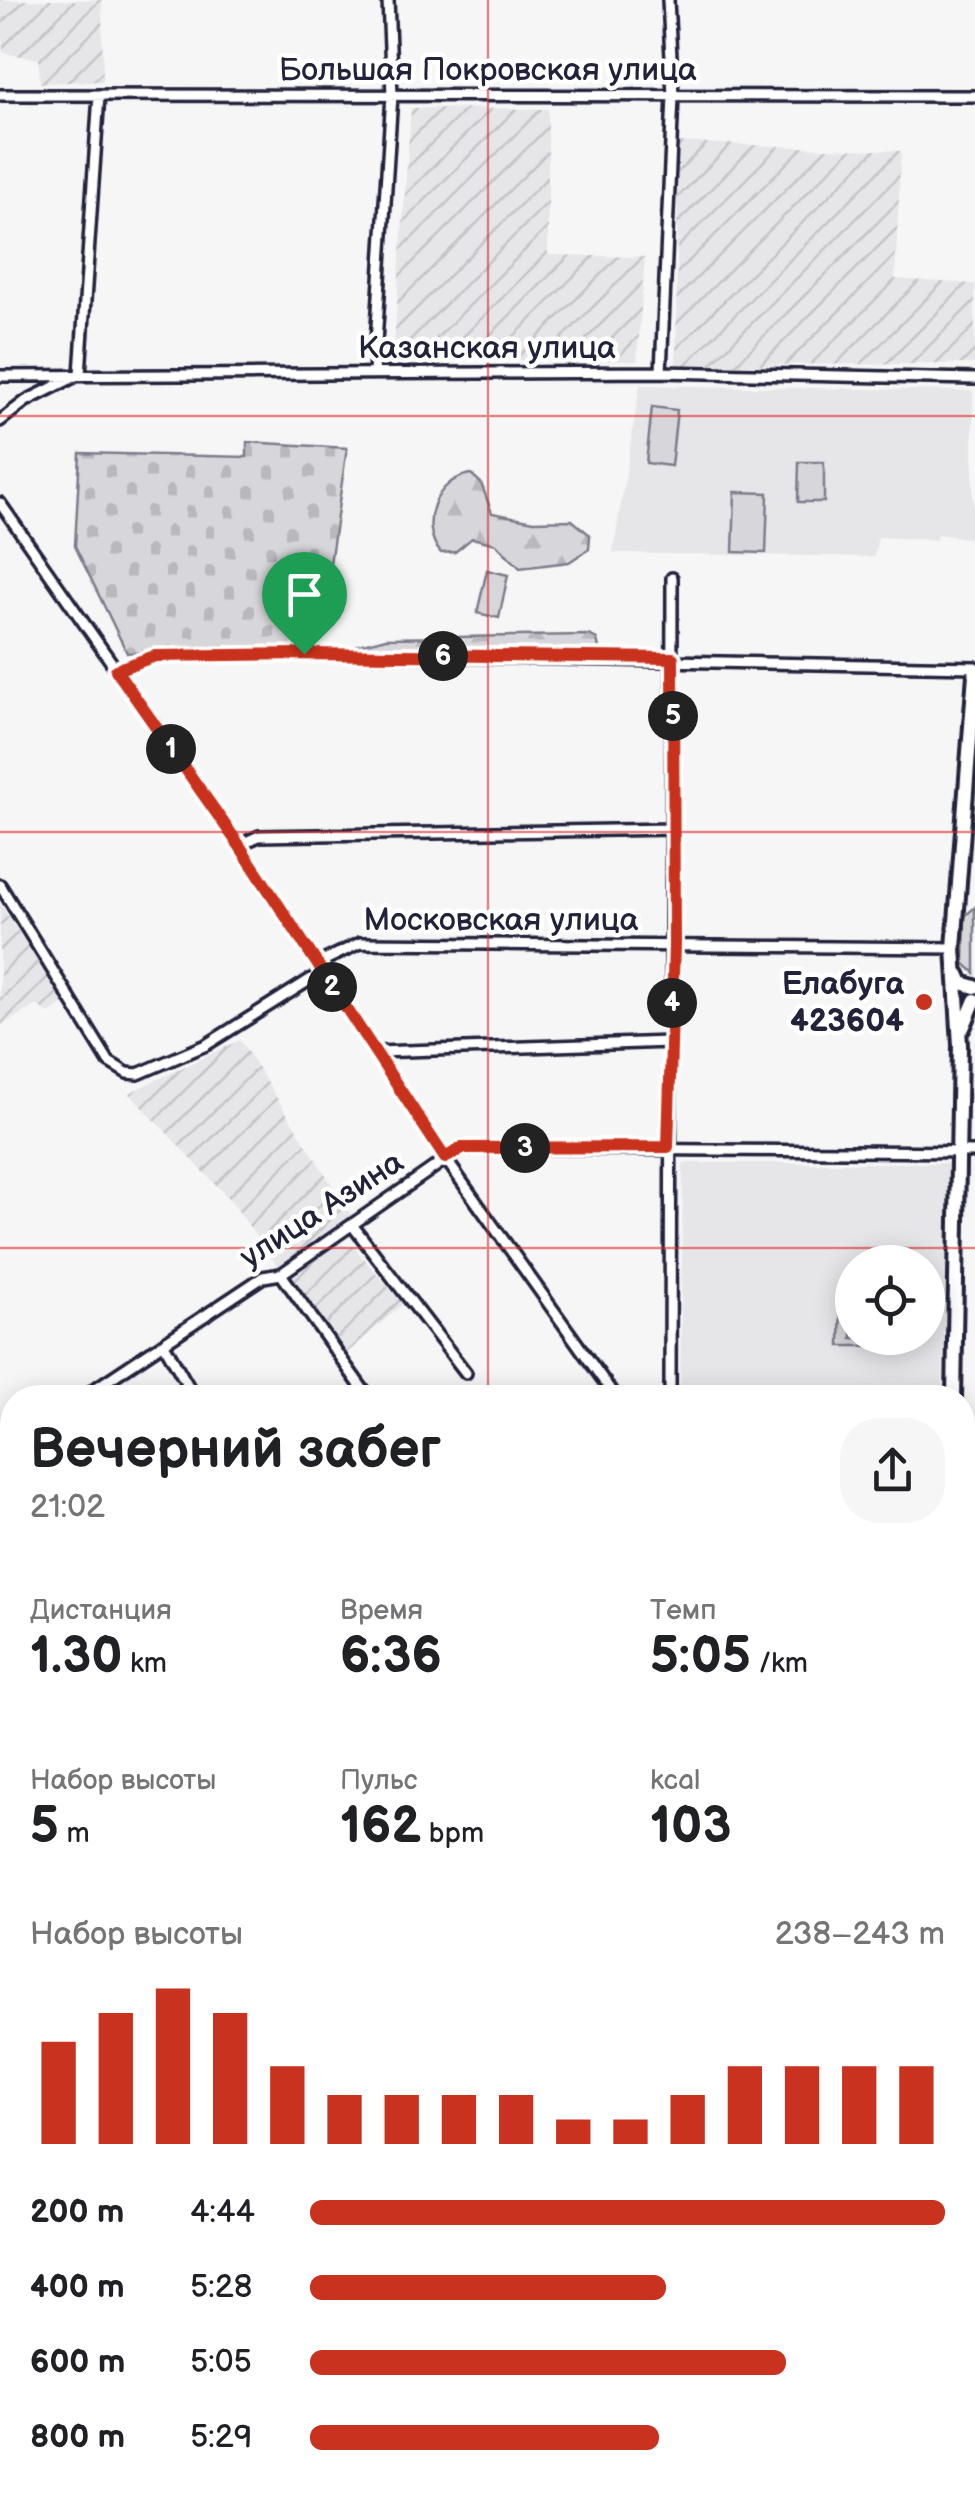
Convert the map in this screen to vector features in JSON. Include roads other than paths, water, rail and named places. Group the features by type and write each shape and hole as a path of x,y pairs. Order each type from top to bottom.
{"main road":[{"path":"954,1385 960,1046 954,948 975,670"},
{"path":"954,968 962,983 975,987"},
{"path":"960,1046 964,1019 975,1000"}],"street":[{"path":"374,373 392,95 388,0"},
{"path":"661,372 673,96 668,0"},
{"name":"Большая Покровская улица","path":"0,95 975,96"},
{"path":"0,422 26,401 80,374 99,95"},
{"name":"Казанская улица","path":"0,376 661,372 975,379"},
{"path":"0,503 239,845 445,1158 607,1385"},
{"path":"670,1385 672,578"},
{"path":"116,670 155,656 673,658 975,670"},
{"path":"239,845 259,836 672,828"},
{"name":"Московская улица","path":"0,885 109,1062 127,1073 148,1072 263,1011 316,976 319,968 346,947 372,941 954,948"},
{"path":"378,1052 670,1042"},
{"name":"улица Азина","path":"101,1385 263,1276 281,1274 462,1148 975,1152"},
{"path":"353,1226 466,1373"},
{"path":"281,1274 360,1385"},
{"path":"164,1344 188,1385"}],"place":[{"name":"Елабуга 423604","path":"924,1002"}]}
